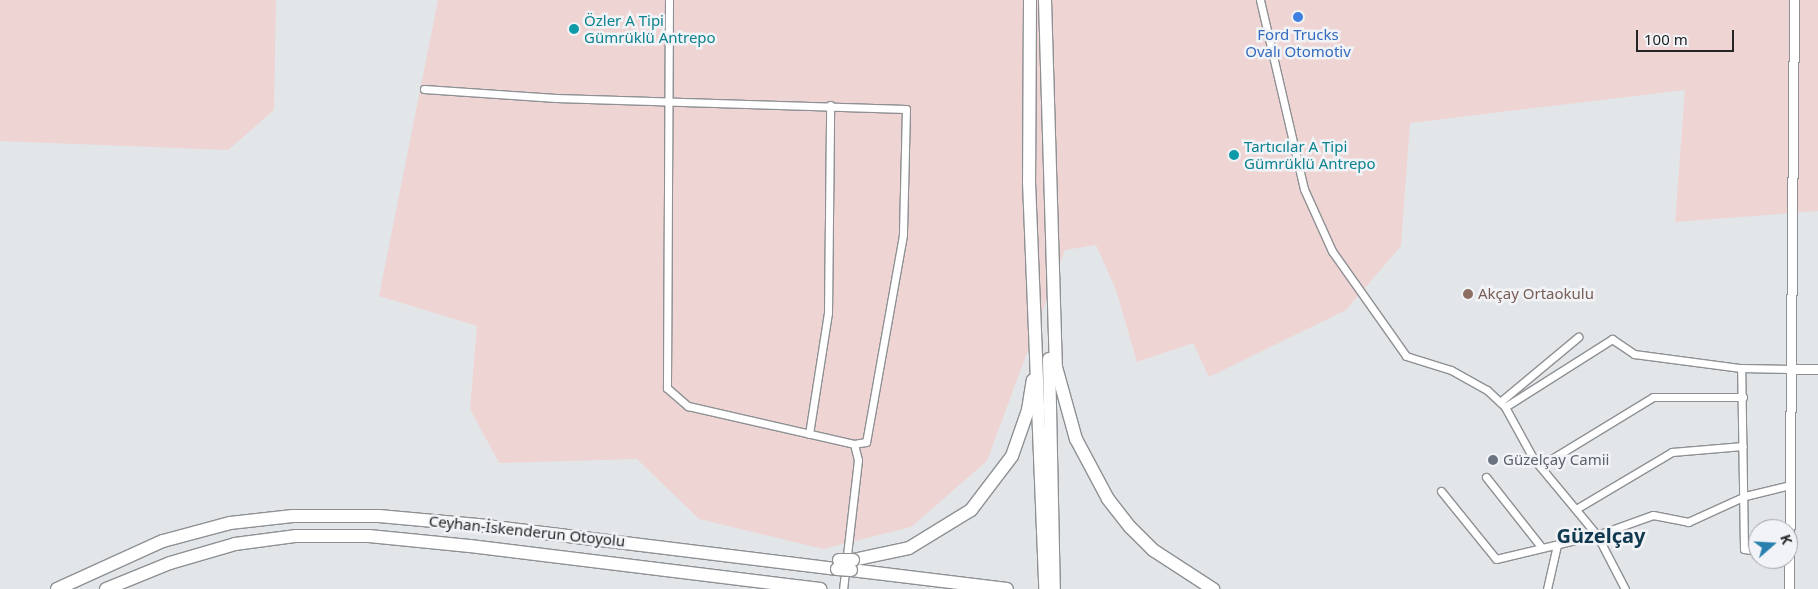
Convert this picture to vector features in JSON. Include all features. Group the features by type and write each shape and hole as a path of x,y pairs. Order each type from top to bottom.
{"highway":[{"path":"1030,0 1029,182 1036,297 1045,589"},
{"path":"1045,0 1056,367 1076,439 1108,499 1130,527 1154,550 1213,589"},
{"path":"1052,189 1047,253 1054,589"},
{"path":"852,565 887,555 934,536 971,510 1000,476 1028,410 1036,297"},
{"name":"Ceyhan-İskenderun Otoyolu","path":"57,589 163,542 230,523 293,516 379,516 647,543 852,565 1007,589"},
{"name":"Ceyhan-İskenderun Otoyolu","path":"106,589 170,563 235,544 296,536 369,536 452,544 820,589"}],"street":[{"path":"424,89 556,98 670,100 899,106 908,116 903,235 866,442 854,444 688,406 667,388 670,100 669,0"},
{"path":"1260,0 1304,189 1332,251 1406,356 1451,370 1503,405 1540,466 1598,535 1625,589"},
{"path":"1789,519 1794,0"},
{"path":"809,434 828,313 830,105"},
{"path":"1503,405 1578,337"},
{"path":"1503,405 1612,339 1634,354 1741,368 1818,369"},
{"path":"1741,368 1743,397 1744,549 1748,550"},
{"path":"1540,466 1653,397 1743,397"},
{"path":"843,589 858,460 854,444"},
{"path":"1576,510 1672,452 1743,446"},
{"path":"1486,477 1542,548"},
{"path":"1441,492 1496,559 1598,535 1654,515 1688,522 1744,496 1790,485"},
{"path":"1547,589 1557,545"},
{"path":"1789,569 1789,589"}],"shaded area":[{"path":"0,0 276,0 274,110 228,150 0,141"},
{"path":"438,0 1818,0 1818,211 1675,222 1685,90 1410,123 1401,246 1346,310 1209,377 1193,343 1137,362 1116,290 1096,245 1065,250 987,461 911,527 823,549 699,519 637,459 499,463 470,409 477,326 379,296"}],"place":[{"name":"Ford Trucks Ovalı Otomotiv","path":"1298,17"},
{"name":"Özler A Tipi Gümrüklü Antrepo","path":"574,29"},
{"name":"Tartıcılar A Tipi Gümrüklü Antrepo","path":"1234,155"},
{"name":"Akçay Ortaokulu","path":"1468,294"},
{"name":"Güzelçay Camii","path":"1493,460"}],"district":[{"name":"Güzelçay","path":"1601,535"}]}
